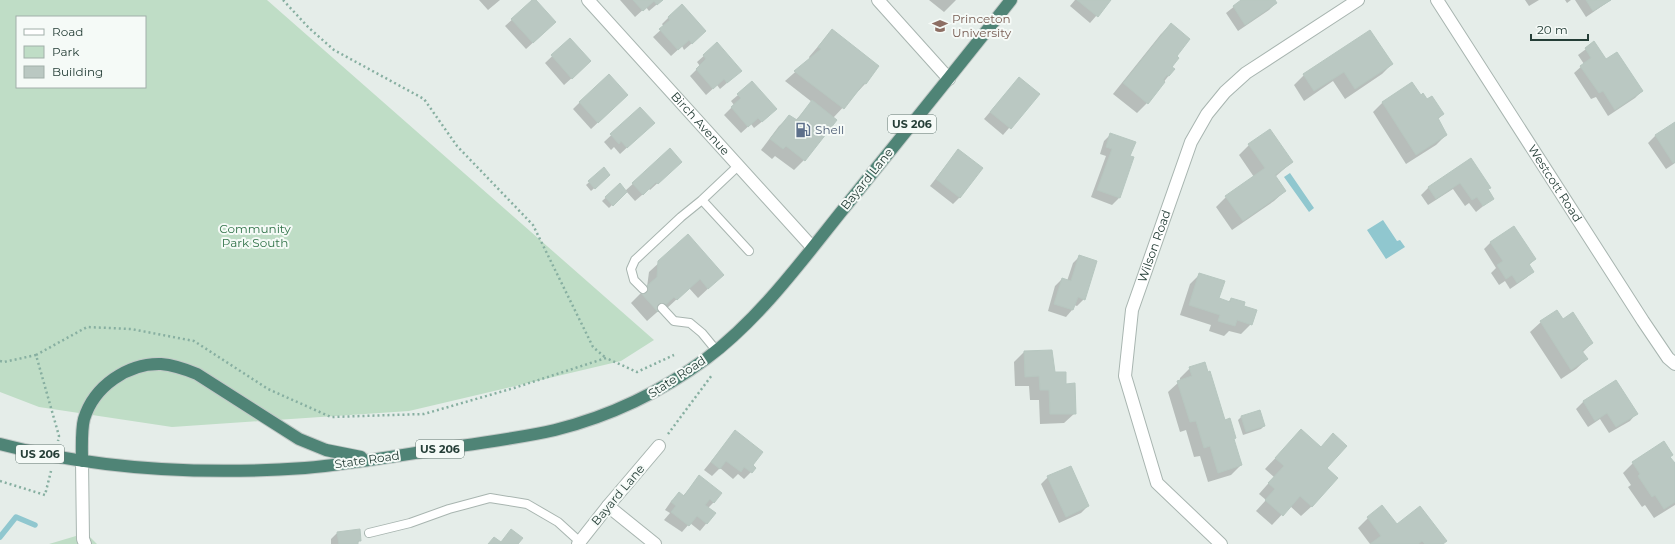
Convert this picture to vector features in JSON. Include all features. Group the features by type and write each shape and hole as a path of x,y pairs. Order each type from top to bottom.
{"highway":[{"name":"Bayard Lane","path":"767,301 1011,0"},
{"name":"State Road","path":"0,444 82,461 161,469 234,471 307,468 391,457 553,430 598,418 641,400 676,380 716,350 739,330 767,301"},
{"path":"82,461 84,419 96,396 106,385 122,374 142,366 161,364 179,366 197,374 306,442 326,450 355,456 391,457"}],"street":[{"name":"Birch Avenue","path":"588,0 812,247"},
{"path":"878,0 948,79"},
{"name":"Wilson Road","path":"1222,544 1157,483 1125,376 1132,310 1191,142 1207,114 1225,92 1246,73 1358,0"},
{"name":"Westcott Road","path":"1437,0 1642,321 1668,358 1675,364"},
{"name":"Bayard Lane","path":"579,543 659,446"},
{"path":"82,461 83,538 85,544"},
{"path":"608,506 655,544"}],"lane":[{"path":"643,289 634,280 631,269 635,260 738,166"},
{"path":"702,200 749,251"},
{"path":"662,308 674,321 690,323 702,333 716,350"},
{"path":"369,533 410,523 449,508 490,498 527,504 558,522 579,543"}],"path":[{"path":"283,0 309,28 334,50 424,99 457,146 533,225 593,347 606,358 637,372 674,355"},
{"path":"0,361 4,362 36,356 88,327 131,329 194,341 268,389 331,417 424,414 514,388 606,358"},
{"path":"0,481 45,495 59,436 36,356"}],"green space":[{"name":"Community Park South","path":"0,0 267,0 654,340 621,361 409,411 172,427 39,407 0,392"},
{"path":"86,533 97,544 49,544"}],"water":[{"path":"1290,173 1314,208 1309,212 1284,177"},
{"path":"1383,220 1397,241 1400,240 1405,247 1386,259 1367,230"}],"building":[{"path":"532,0 536,0 556,22 533,43 511,19"},
{"path":"633,0 663,0 657,5 654,1 643,11"},
{"path":"1077,0 1111,0 1098,17"},
{"path":"1241,0 1275,0 1277,3 1245,25 1233,6"},
{"path":"1586,0 1611,0 1593,11"},
{"path":"682,4 706,31 692,44 689,40 678,50 659,29 670,20 668,17"},
{"path":"1171,23 1190,39 1177,56 1179,58 1172,67 1175,69 1163,80 1165,82 1148,104 1123,83"},
{"path":"832,29 879,66 866,84 864,83 844,109 794,71 821,49 818,47"},
{"path":"1370,30 1393,64 1355,89 1344,72 1314,91 1303,74"},
{"path":"570,38 591,61 572,79 551,55"},
{"path":"1594,41 1606,59 1617,52 1643,91 1615,110 1603,91 1599,93 1580,66 1591,58 1585,48"},
{"path":"717,42 742,71 727,83 724,79 713,89 696,69 706,59 703,55"},
{"path":"609,74 628,95 598,123 579,102"},
{"path":"1019,77 1040,94 1011,129 990,112"},
{"path":"752,81 777,109 762,122 758,118 748,127 731,107 741,98 737,94"},
{"path":"1412,82 1421,95 1423,93 1427,99 1432,96 1444,114 1438,118 1447,135 1416,155 1382,102"},
{"name":"Shell","path":"812,100 837,120 805,161 786,146 783,149 770,139 789,115 797,120"},
{"path":"640,107 655,123 627,148 621,141 619,144 610,134"},
{"path":"1675,122 1675,162 1673,163 1655,135"},
{"path":"1270,129 1293,162 1275,175 1286,191 1243,221 1225,196 1265,168 1248,144"},
{"path":"1110,133 1136,142 1130,156 1134,157 1120,198 1097,190 1112,149 1106,147"},
{"path":"670,148 682,162 658,184 656,182 643,195 632,183"},
{"path":"958,149 983,168 960,198 936,179"},
{"path":"1471,158 1491,188 1488,189 1494,199 1483,206 1477,197 1472,200 1460,183 1436,199 1428,187"},
{"path":"604,167 610,175 595,189 588,181"},
{"path":"620,183 627,192 613,206 605,197"},
{"path":"1514,226 1536,259 1529,264 1534,272 1517,283 1512,275 1506,279 1497,265 1503,261 1490,242"},
{"path":"688,234 724,275 708,289 700,279 677,300 674,297 658,312 640,292 657,277 658,261"},
{"path":"1079,255 1097,261 1085,300 1078,297 1073,310 1054,304 1062,278 1071,281"},
{"path":"1199,273 1225,281 1219,298 1230,302 1231,298 1245,302 1244,306 1257,310 1252,325 1237,320 1235,326 1218,321 1220,315 1189,305"},
{"path":"1557,310 1563,319 1573,312 1593,343 1582,351 1588,359 1571,370 1540,321"},
{"path":"1052,350 1055,372 1066,372 1066,384 1075,383 1076,414 1050,414 1049,390 1040,390 1039,376 1025,377 1024,351"},
{"path":"1205,362 1208,372 1210,371 1225,420 1230,418 1236,438 1234,439 1242,465 1218,473 1210,446 1204,448 1196,421 1190,422 1177,381 1192,376 1189,367"},
{"path":"1616,380 1638,414 1616,427 1607,413 1595,421 1583,401"},
{"path":"1260,410 1265,426 1246,432 1241,416"},
{"path":"1301,429 1321,447 1333,433 1347,446 1327,468 1338,478 1312,507 1300,496 1283,516 1265,500 1275,489 1268,483 1284,466 1275,458"},
{"path":"735,430 763,452 753,465 756,468 752,473 744,467 741,472 726,461 720,469 711,462"},
{"path":"1664,441 1673,455 1670,457 1675,463 1675,502 1664,509 1655,495 1652,497 1638,476 1640,474 1632,462"},
{"path":"1071,466 1089,506 1066,517 1047,476"},
{"path":"699,475 722,493 714,503 710,499 705,505 716,513 707,524 697,516 689,526 671,512 676,506 671,502 679,492 684,496"},
{"path":"1382,505 1397,524 1420,506 1447,541 1443,544 1425,544 1422,541 1418,544 1370,544 1381,536 1367,517"},
{"path":"360,529 361,541 358,541 358,544 339,544 337,532"},
{"path":"511,529 523,538 518,544 488,544 494,537 501,542"}],"waterway":[{"path":"0,537 16,517 35,525"}],"place":[{"name":"Princeton University","path":"940,26"},
{"name":"Shell","path":"803,130"}]}
